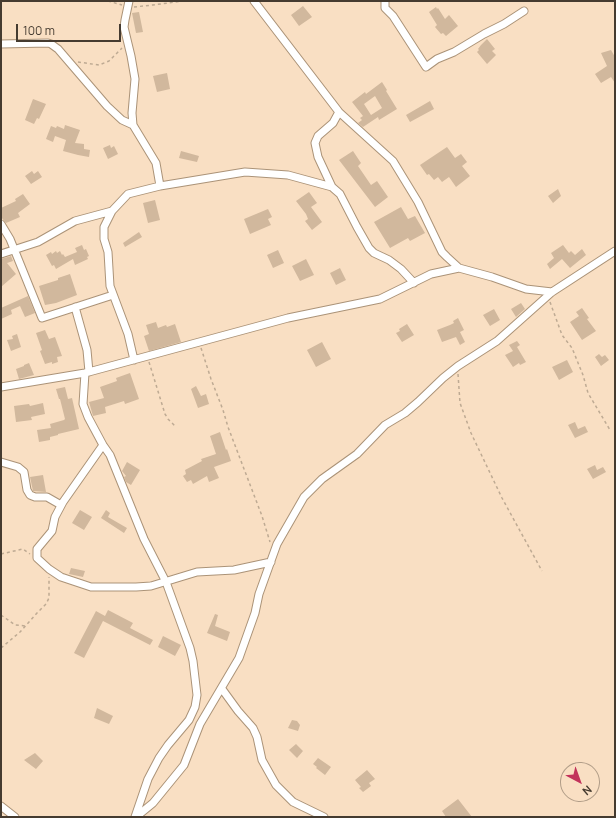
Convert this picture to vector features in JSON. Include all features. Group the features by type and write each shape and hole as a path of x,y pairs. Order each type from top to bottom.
{"street":[{"path":"254,1 339,112 393,161 418,202 442,252 459,268"},
{"path":"385,1 385,8 393,16 426,67 437,59 454,52 524,11"},
{"path":"128,5 124,28 135,79 132,113 133,125 156,163 160,186"},
{"path":"1,44 51,44 68,60 107,106 122,120 133,125"},
{"path":"339,112 333,123 318,136 315,143 318,157 332,187 340,194 369,248 374,253 389,260 401,269 414,282"},
{"path":"134,360 128,334 113,295 109,279 108,252 104,239 104,227 112,211 128,194 160,186 245,172 288,175 332,187"},
{"path":"1,254 38,242 75,221 112,211"},
{"path":"1,224 14,250 42,318 113,295"},
{"path":"136,817 153,803 184,765 200,724 222,689 238,658 277,544 304,497 322,479 352,459 385,425 405,413 458,366 478,355 497,341 550,294 615,252"},
{"path":"1,388 87,372 288,318 380,299 431,274 459,268 492,277 526,289 550,294"},
{"path":"75,308 87,350 87,372 83,404 103,445 110,455 144,539 166,582 190,648 193,661 197,695 195,707 189,720 168,744 148,779 136,817"},
{"path":"103,445 62,505 55,517 52,531 37,549 37,558 49,569 61,577 91,587 136,587 151,586 197,572 234,570 271,562"},
{"path":"1,462 10,463 22,470 28,492 32,497 47,497 62,505"},
{"path":"222,689 253,728 257,736 262,760 280,790 293,802 324,817"},
{"path":"1,806 15,817"}],"path":[{"path":"108,1 116,4 128,5 153,5 183,1"},
{"path":"68,60 99,65 109,61 127,42"},
{"path":"550,294 562,335 572,348 588,394 610,430"},
{"path":"199,343 274,553"},
{"path":"147,357 165,414 176,427"},
{"path":"458,366 460,403 471,433 502,498 542,571"},
{"path":"1,554 23,549 37,558"},
{"path":"1,648 26,626 49,600 49,569"},
{"path":"1,616 15,625 26,626"}],"building":[{"path":"303,6 312,17 299,26 291,15"},
{"path":"436,7 445,19 449,15 458,26 446,36 443,33 441,34 435,27 437,25 429,12"},
{"path":"139,12 143,32 136,33 132,13"},
{"path":"487,39 495,49 492,51 496,55 487,64 477,52"},
{"path":"611,50 615,57 615,83 611,77 601,83 595,74 607,66 601,53"},
{"path":"167,73 170,89 157,92 153,76"},
{"path":"382,82 397,109 379,120 378,117 363,127 358,123 362,120 360,118 363,116 352,102 365,92 366,94","holes":["375,96 382,108 371,115 364,104"]},
{"path":"33,99 46,104 39,119 37,118 34,124 25,120"},
{"path":"430,101 434,109 410,122 406,115"},
{"path":"65,125 80,130 75,143 84,144 84,149 90,150 89,157 63,151 66,140 55,136 53,142 46,139 51,126 56,128 57,126 64,129"},
{"path":"110,145 111,148 114,146 118,154 108,159 103,148"},
{"path":"447,147 455,158 461,154 467,162 462,166 470,176 456,187 449,177 442,182 438,177 434,180 429,174 427,175 420,165"},
{"path":"181,151 199,156 197,162 179,158"},
{"path":"353,151 361,163 358,166 371,185 377,181 388,197 375,207 339,160"},
{"path":"32,171 34,174 38,171 42,177 31,184 25,176"},
{"path":"558,189 561,196 553,203 548,196"},
{"path":"309,192 317,203 311,207 322,222 312,230 305,221 308,219 306,214 296,201"},
{"path":"23,194 30,204 18,213 20,217 6,223 1,217 1,208 16,201 15,199"},
{"path":"155,200 160,220 148,223 143,203"},
{"path":"401,207 408,219 415,216 425,233 410,241 408,238 390,248 374,222"},
{"path":"268,209 272,217 268,219 271,225 250,234 244,219"},
{"path":"139,232 142,237 125,247 123,243"},
{"path":"82,245 84,250 86,249 89,256 87,257 88,259 75,265 73,259 56,269 54,265 52,266 46,255 51,252 52,254 56,251 57,253 60,251 65,257 77,252 75,248"},
{"path":"563,245 569,253 571,251 575,255 582,249 586,255 570,268 562,259 550,269 547,264 554,258 551,253"},
{"path":"278,250 284,263 273,268 267,255"},
{"path":"11,256 13,261 7,263 16,274 1,287 1,259"},
{"path":"306,259 314,275 300,281 292,266"},
{"path":"340,268 346,280 336,285 330,273"},
{"path":"70,274 77,295 56,303 45,305 39,286 58,280 58,278"},
{"path":"28,296 35,313 25,317 20,306 11,310 12,314 1,319 1,308"},
{"path":"521,303 525,309 516,317 511,309"},
{"path":"582,308 589,318 587,319 596,331 582,340 570,322 579,316 576,312"},
{"path":"494,309 500,320 490,326 483,315"},
{"path":"458,318 464,330 460,332 465,342 460,345 456,337 442,342 437,330 454,323 453,321"},
{"path":"156,322 158,328 175,324 181,342 149,351 144,336 149,334 146,325"},
{"path":"407,324 414,335 402,342 396,333"},
{"path":"45,330 49,339 55,337 62,356 57,357 58,362 52,364 52,362 45,364 36,333"},
{"path":"17,334 21,347 11,351 7,340 13,339 12,336"},
{"path":"517,341 520,345 517,347 526,362 520,365 519,363 513,367 505,355 513,351 509,345"},
{"path":"322,342 331,359 316,367 307,350"},
{"path":"599,354 602,357 605,355 609,360 601,366 595,357"},
{"path":"567,360 573,372 559,380 552,367"},
{"path":"29,363 34,375 19,379 16,369"},
{"path":"130,373 139,399 125,404 124,401 105,407 106,413 93,416 89,402 104,398 100,387 117,381 116,378"},
{"path":"196,386 201,396 206,394 209,404 198,408 191,389"},
{"path":"65,387 68,399 72,398 79,429 58,434 50,437 50,440 39,442 37,430 51,428 50,424 65,419 56,389"},
{"path":"43,403 45,414 31,417 32,420 16,422 14,406 29,404 30,406"},
{"path":"575,422 578,429 585,426 588,432 575,438 568,425"},
{"path":"220,432 231,461 214,467 219,478 209,482 207,476 193,484 191,480 187,482 183,476 186,474 185,470 202,461 201,459 216,454 210,436"},
{"path":"127,462 140,470 131,485 126,482 124,477 126,476 122,471"},
{"path":"595,465 597,470 603,467 606,472 593,479 587,469"},
{"path":"43,475 46,492 33,491 30,477"},
{"path":"80,510 92,517 84,530 72,523"},
{"path":"106,510 110,513 108,517 127,528 124,533 101,518"},
{"path":"71,568 85,571 83,577 69,574"},
{"path":"108,610 133,623 130,628 153,640 150,645 103,621 84,658 74,653 96,611 105,616"},
{"path":"215,614 218,615 215,626 230,632 227,641 207,633"},
{"path":"163,636 181,645 175,656 158,647"},
{"path":"97,708 113,716 109,724 94,718"},
{"path":"292,720 297,721 300,725 298,731 288,728"},
{"path":"296,744 303,751 297,758 289,750"},
{"path":"35,753 43,761 36,769 24,760"},
{"path":"318,758 331,767 325,775 313,764"},
{"path":"367,770 375,779 369,783 371,786 363,792 355,780"},
{"path":"458,799 472,817 446,817 442,811"}]}
